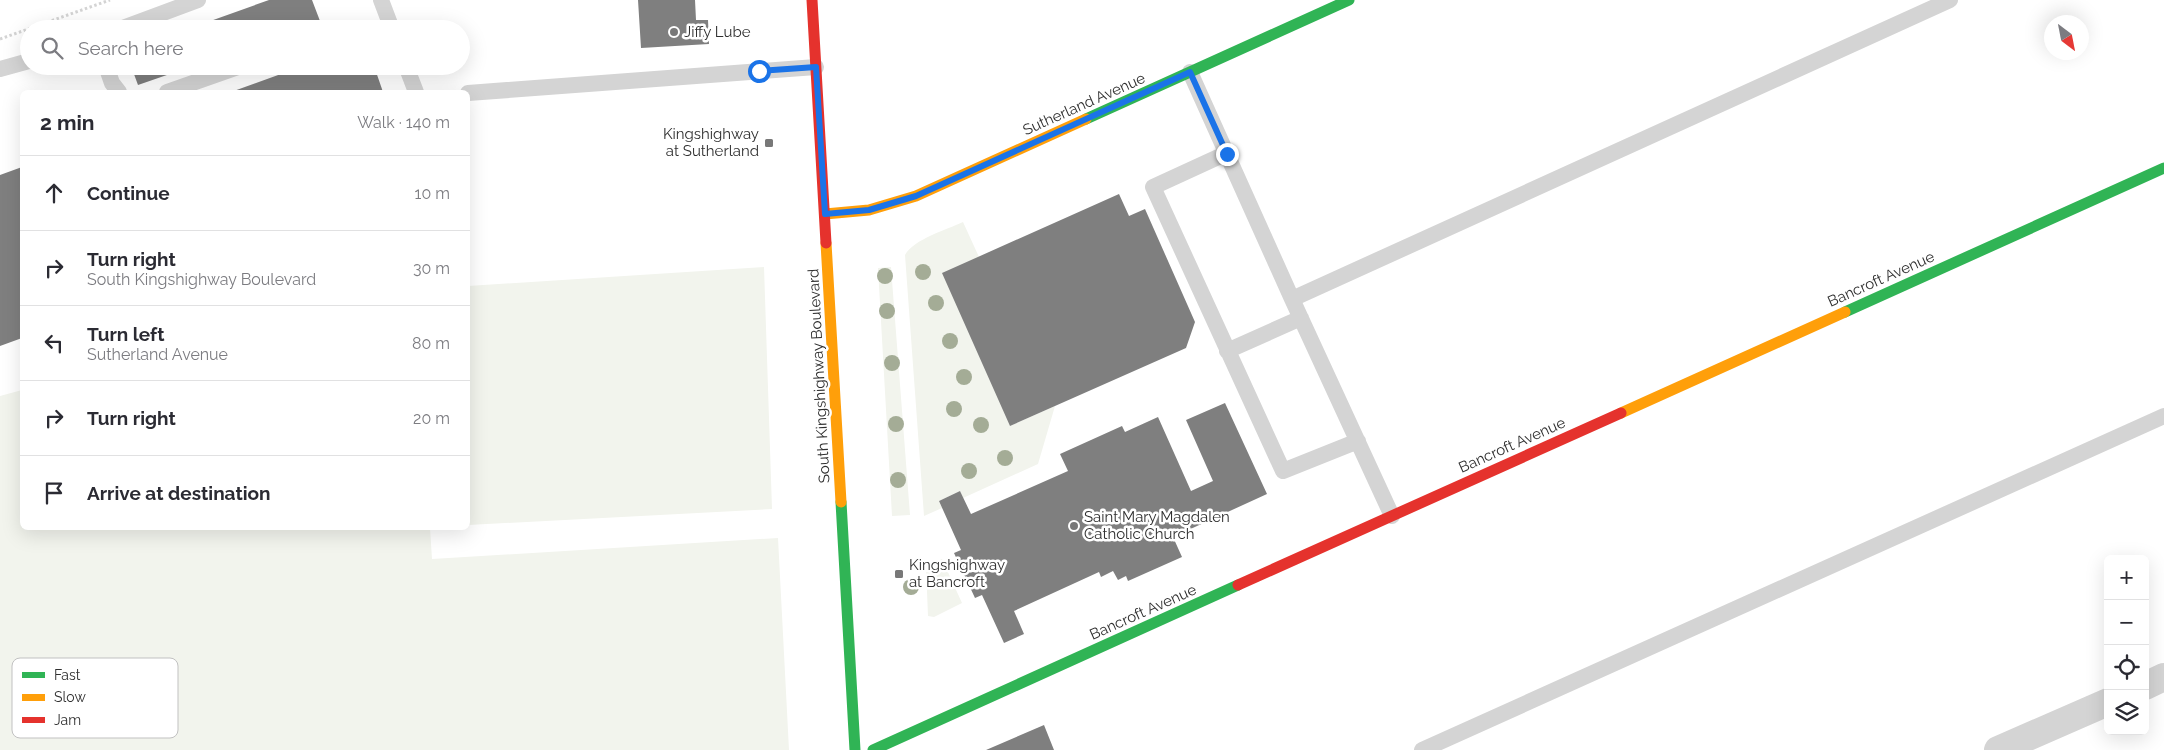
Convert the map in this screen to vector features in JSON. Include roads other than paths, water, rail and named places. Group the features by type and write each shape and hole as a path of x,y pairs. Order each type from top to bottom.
{"street":[{"name":"South Kingshighway Boulevard","path":"812,0 855,750"},
{"name":"Sutherland Avenue","path":"825,214 869,210 916,196 1349,0"},
{"name":"Bancroft Avenue","path":"873,750 2164,168"},
{"path":"2149,684 2164,677"},
{"path":"1998,750 2104,704"}],"lane":[{"path":"144,20 198,0"},
{"path":"381,0 389,20"},
{"path":"1292,299 1950,0"},
{"path":"0,69 20,63"},
{"path":"470,93 816,67"},
{"path":"1190,72 1392,516"},
{"path":"109,75 117,90"},
{"path":"173,90 215,75"},
{"path":"409,75 415,90"},
{"path":"1227,154 1153,187 1227,351 1283,472 1358,441"},
{"path":"1227,351 1301,318"},
{"path":"1422,750 2164,416"}],"place":[{"name":"Jiffy Lube","path":"674,32"},
{"name":"Kingshighway at Sutherland","path":"769,143"},
{"name":"Saint Mary Magdalen Catholic Church","path":"1074,526"},
{"name":"Kingshighway at Bancroft","path":"899,574"}]}
